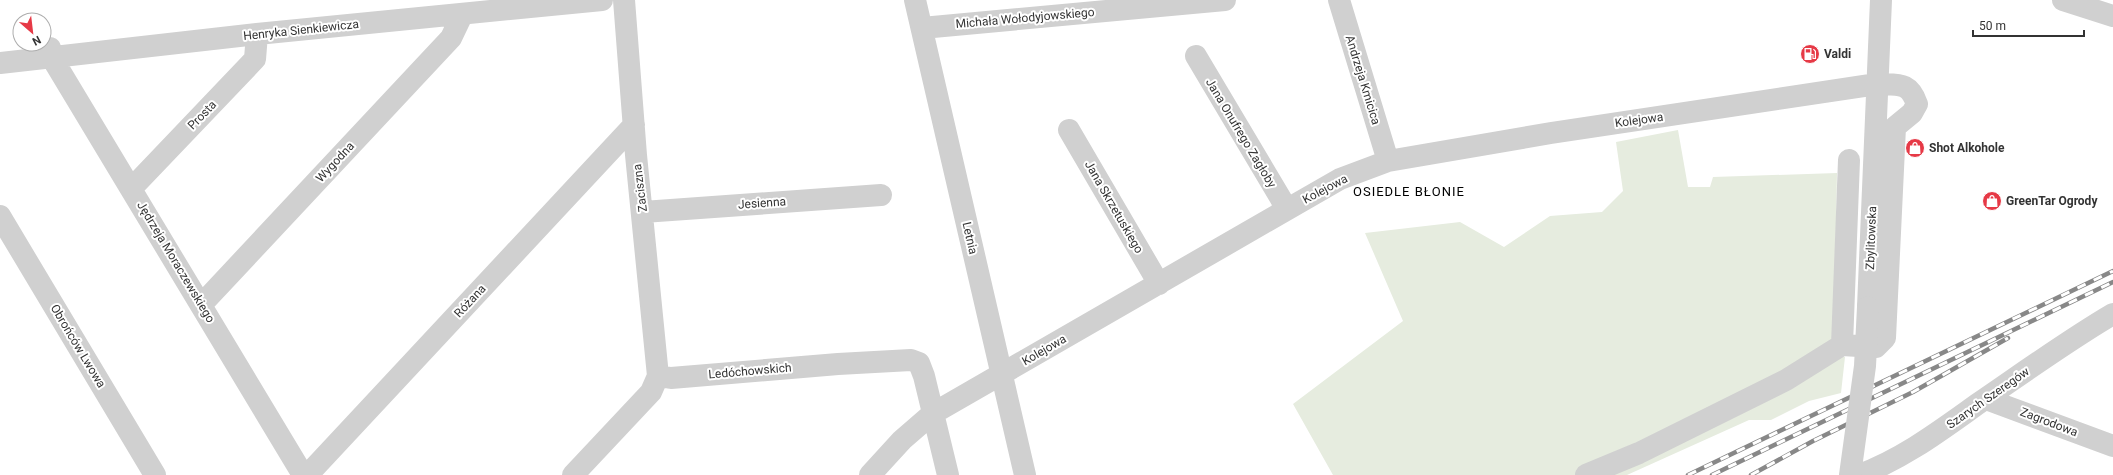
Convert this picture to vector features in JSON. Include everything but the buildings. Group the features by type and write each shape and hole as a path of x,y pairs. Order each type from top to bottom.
{"street":[{"name":"Henryka Sienkiewicza","path":"0,63 51,53 462,15 602,0"},
{"name":"Zaciszna","path":"624,0 636,155 643,212 658,376"},
{"name":"Letnia","path":"915,0 1025,475"},
{"name":"Michała Wołodyjowskiego","path":"922,28 1225,0"},
{"name":"Andrzeja Kmicica","path":"1339,0 1388,161"},
{"name":"Zbylitowska","path":"1850,475 1864,374 1880,0"},
{"path":"2063,0 2113,16"},
{"name":"Wygodna","path":"202,304 451,38 462,15"},
{"name":"Prosta","path":"131,189 255,59 257,34"},
{"name":"Jędrzeja Moraczewskiego","path":"51,53 131,189 202,304 304,475"},
{"name":"Jana Onufrego Zagłoby","path":"1196,56 1287,209"},
{"name":"Kolejowa","path":"870,475 902,440 932,414 1340,179 1388,161 1551,133 1877,84 1903,85 1913,92 1917,104 1912,113 1895,127 1885,338 1876,347 1842,345"},
{"name":"Różana","path":"304,475 314,468 634,125"},
{"name":"Jana Skrzetuskiego","path":"1069,130 1158,284"},
{"path":"1586,475 1639,453 1786,380 1842,345 1848,160"},
{"name":"Jesienna","path":"643,212 881,195"},
{"name":"Obrońców Lwowa","path":"0,216 156,475"},
{"name":"Szarych Szeregów","path":"1859,475 1877,469 1934,435 2085,330 2113,314"},
{"name":"Ledóchowskich","path":"658,376 671,378 838,364 911,360 919,363 922,369 948,475"},
{"path":"573,475 651,392 658,376"},
{"name":"Zagrodowa","path":"1986,399 2113,446"}],"shaded area":[{"path":"1678,130 1688,187 1710,187 1713,177 1837,173 1834,334 1836,356 1845,357 1841,393 1809,401 1771,420 1749,420 1627,475 1333,475 1293,404 1403,321 1365,233 1460,222 1504,247 1550,216 1602,212 1623,191 1616,142"}],"railway":[{"path":"1688,475 2113,271"},
{"path":"1712,475 2113,282"},
{"path":"1751,475 1813,441 1913,392 2008,338"}],"place":[{"name":"Valdi","path":"1810,54"},
{"name":"Shot Alkohole","path":"1915,148"},
{"name":"GreenTar Ogrody","path":"1992,201"}],"district":[{"name":"OSIEDLE BŁONIE","path":"1409,191"}]}
